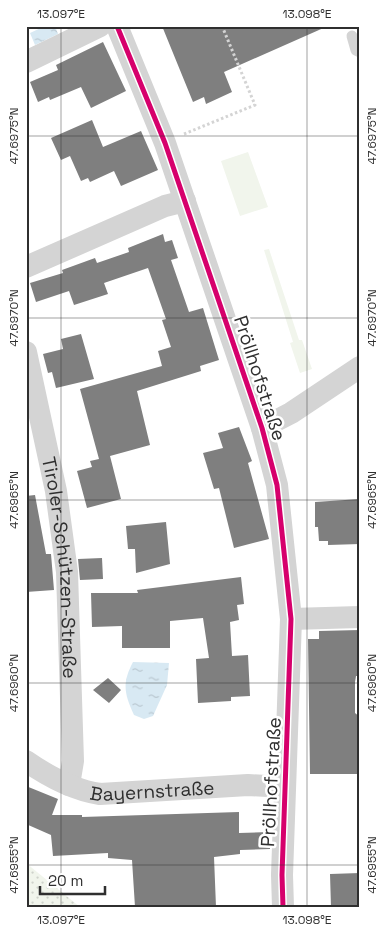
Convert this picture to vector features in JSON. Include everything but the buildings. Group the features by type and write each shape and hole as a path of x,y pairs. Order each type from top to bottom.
{"street":[{"path":"26,62 100,26"},
{"name":"Pröllhofstraße","path":"116,26 165,143 262,428 276,485 291,618 283,907"},
{"path":"26,267 165,206 185,201"},
{"name":"Tiroler-Schützen-Straße","path":"26,352 56,491 67,572 73,761 69,785"},
{"path":"262,428 291,413 360,367"},
{"path":"291,618 360,617"},
{"name":"Bayernstraße","path":"26,761 44,773 69,785 85,792 100,794 248,785 285,787"}],"lane":[{"path":"352,36 356,50 360,52"}],"path":[{"path":"165,143 255,106 222,26"}],"shaded area":[{"path":"248,152 268,207 240,216 221,161"},
{"path":"269,249 299,340 302,340 312,369 300,373 290,343 293,342 264,250"},
{"path":"26,863 80,907 26,907"}],"water":[{"path":"45,26 55,26 58,34 35,45 30,33"},
{"path":"133,662 169,663 167,685 153,716 144,719 134,715 126,694 127,676"}],"cycle path":[{"path":"117,26 165,143 262,428 277,485 291,619 282,875 283,907"}]}
